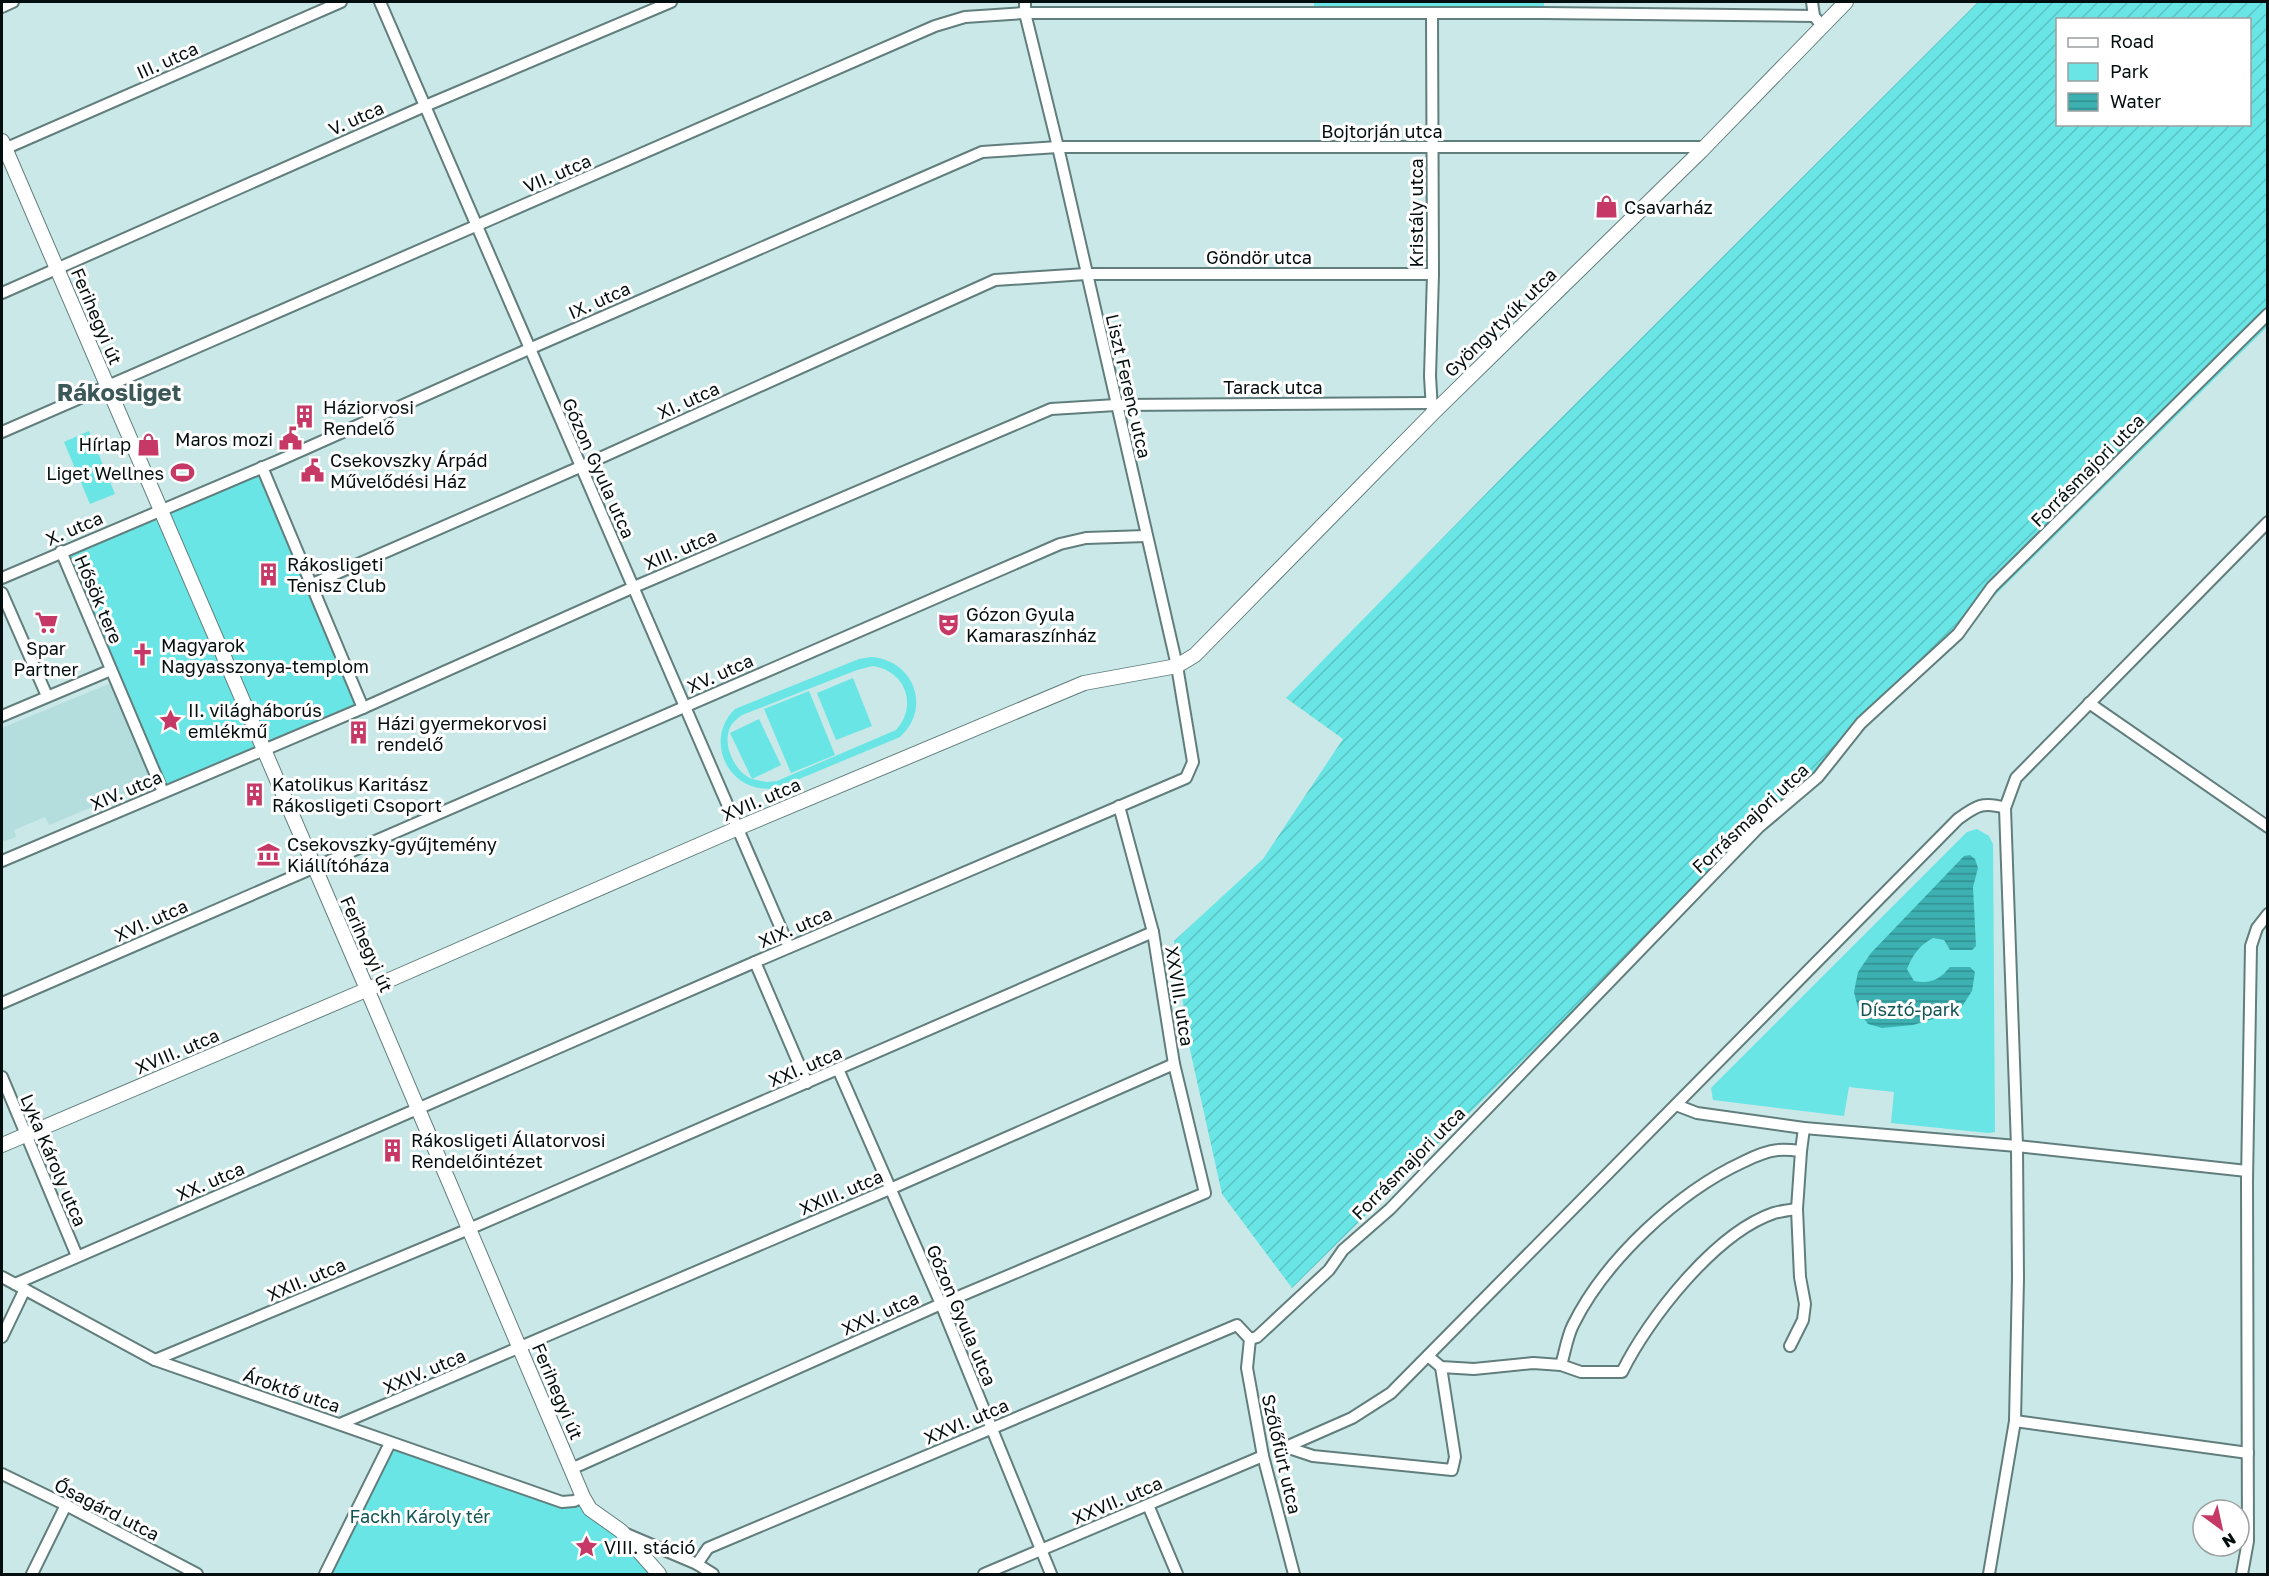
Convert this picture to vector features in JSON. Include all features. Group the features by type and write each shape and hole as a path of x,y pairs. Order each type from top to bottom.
{"street":[{"path":"2,7 13,2"},
{"name":"III. utca","path":"3,147 342,2"},
{"name":"Gózon Gyula utca","path":"380,2 789,947"},
{"name":"V. utca","path":"2,293 425,106 670,2"},
{"name":"Liszt Ferenc utca","path":"1025,2 1025,13 1177,666 1193,762 1186,778"},
{"path":"1544,2 1544,13"},
{"path":"1812,2 1818,21"},
{"name":"Gyöngytyúk utca","path":"1177,666 1195,655 1432,408 1706,147 1818,21 1846,2"},
{"name":"VII. utca","path":"2,432 935,26 965,17 1025,13 1314,7 1432,13 1544,13 1818,21"},
{"name":"Kristály utca","path":"1432,13 1432,408"},
{"name":"Ferihegyi út","path":"3,147 367,989 583,1497 590,1509 621,1531 659,1575"},
{"name":"Bojtorján utca","path":"1058,147 1706,147"},
{"name":"IX. utca","path":"160,509 262,467 969,157 982,152 1058,147"},
{"name":"Göndör utca","path":"1086,274 1432,274"},
{"name":"XI. utca","path":"310,585 580,467 995,280 1086,274"},
{"name":"Forrásmajori utca","path":"1250,1339 1257,1337 1329,1270 1342,1250 1390,1209 1759,827 1818,777 1861,723 1958,634 1992,587 2268,314"},
{"name":"Tarack utca","path":"1116,405 1432,408"},
{"name":"XIII. utca","path":"263,749 363,708 634,587 1051,409 1116,405"},
{"path":"262,467 363,708"},
{"name":"X. utca","path":"2,578 160,509"},
{"path":"1989,1575 2015,1421 2018,1278 2017,1146 2005,808 2016,778 2268,522"},
{"name":"XV. utca","path":"314,867 1060,544 1086,538 1146,536"},
{"name":"Hősök tere","path":"61,551 163,792"},
{"path":"2,593 47,696"},
{"name":"XVII. utca","path":"367,989 738,828 1084,683 1177,666"},
{"path":"2,716 111,670"},
{"path":"2089,703 2268,827"},
{"name":"XIV. utca","path":"2,861 263,749"},
{"name":"XIX. utca","path":"418,1110 789,947 1186,778"},
{"path":"1441,1366 1455,1457 1452,1470 1313,1456 1286,1447 1352,1418 1392,1393 1958,819 1975,807 1990,804 2005,808"},
{"name":"XXVIII. utca","path":"1119,806 1153,932 1174,1064 1205,1193"},
{"name":"XVI. utca","path":"2,1003 314,867"},
{"path":"2242,1575 2248,1541 2247,1171 2251,946 2257,928 2268,914"},
{"name":"XXI. utca","path":"469,1229 1153,932"},
{"path":"755,962 807,1083"},
{"name":"XVIII. utca","path":"2,1145 367,989"},
{"name":"XXIII. utca","path":"520,1349 1174,1064"},
{"name":"Gózon Gyula utca","path":"838,1069 941,1304 1051,1575"},
{"name":"Lyka Károly utca","path":"2,1077 77,1256"},
{"path":"1676,1105 1697,1113 1804,1128 2017,1146 2247,1171"},
{"name":"XX. utca","path":"20,1286 77,1256 418,1110"},
{"path":"1790,1346 1803,1320 1805,1304 1800,1277 1797,1209 1804,1128"},
{"path":"1561,1365 1572,1326 1595,1290 1621,1257 1677,1201 1716,1174 1749,1159 1776,1150 1801,1150"},
{"name":"XXV. utca","path":"571,1468 941,1304 1205,1193"},
{"path":"1428,1356 1441,1366 1474,1370 1533,1363 1561,1365 1581,1372 1622,1372 1654,1317 1695,1271 1727,1240 1774,1213 1797,1209"},
{"name":"XXII. utca","path":"155,1360 469,1229"},
{"name":"Ároktő utca","path":"2,1277 155,1360 562,1502 574,1501 583,1497"},
{"path":"2,1337 20,1286"},
{"name":"XXVI. utca","path":"697,1564 708,1548 1237,1325 1250,1339"},
{"name":"Szőlőfürt utca","path":"1250,1339 1247,1368 1263,1456 1294,1575"},
{"name":"XXIV. utca","path":"340,1424 520,1349"},
{"path":"2015,1421 2248,1453"},
{"path":"325,1575 390,1443"},
{"name":"XXVII. utca","path":"984,1575 1263,1456"},
{"name":"Ősagárd utca","path":"2,1474 66,1505 191,1573"},
{"path":"32,1575 66,1505"},
{"path":"1148,1505 1177,1575"},
{"path":"621,1531 697,1564 713,1575"}],"shaded area":[{"path":"111,683 152,782 49,825 45,817 14,830 16,837 2,842 2,728"}],"green space":[{"path":"1314,2 1544,2 1544,13 1314,13"},
{"path":"1978,2 2267,2 2267,327 1292,1288 1222,1194 1189,1045 1174,941 1263,859 1343,739 1286,698 1517,462"},
{"path":"89,431 115,494 90,504 64,442"},
{"path":"262,467 363,708 163,792 61,551"},
{"path":"871,657 886,660 908,676 914,687 915,713 910,725 900,737 780,787 763,788 748,785 736,776 727,765 722,751 721,737 725,722 735,709 859,659","holes":["873,666 884,669 901,682 907,701 906,711 903,721 896,730 777,781 767,782 746,776 732,759 728,744 730,728 734,721 742,715 857,670"]},
{"path":"853,678 872,726 836,740 817,693"},
{"path":"809,691 835,755 791,773 764,709"},
{"path":"759,719 781,765 752,779 730,733"},
{"name":"Dísztó-park","path":"1977,829 1989,836 1993,844 1995,1132 1891,1123 1894,1092 1849,1087 1844,1116 1713,1100 1711,1088 1967,832"},
{"name":"Fackh Károly tér","path":"390,1443 562,1502 583,1497 659,1574 325,1574"}],"water":[{"path":"1970,855 1975,859 1978,868 1973,887 1976,946 1972,950 1950,950 1944,940 1933,938 1917,951 1907,969 1914,981 1925,982 1938,978 1950,967 1970,967 1975,972 1972,991 1963,1005 1947,1015 1913,1025 1882,1028 1868,1024 1859,1012 1854,992 1858,972 1871,953 1964,856"}],"place":[{"name":"Csavarház","path":"1606,207"},
{"name":"Háziorvosi Rendelő","path":"305,417"},
{"name":"Maros mozi","path":"291,439"},
{"name":"Hírlap","path":"149,444"},
{"name":"Csekovszky Árpád Művelődési Ház","path":"312,470"},
{"name":"Liget Wellnes","path":"182,473"},
{"name":"Rákosligeti Tenisz Club","path":"269,574"},
{"name":"Spar Partner","path":"46,622"},
{"name":"Gózon Gyula Kamaraszínház","path":"948,624"},
{"name":"Magyarok Nagyasszonya-templom","path":"143,655"},
{"name":"II. világháborús emlékmű","path":"170,720"},
{"name":"Házi gyermekorvosi rendelő","path":"359,733"},
{"name":"Katolikus Karitász Rákosligeti Csoport","path":"254,794"},
{"name":"Csekovszky-gyűjtemény Kiállítóháza","path":"269,854"},
{"name":"Rákosligeti Állatorvosi Rendelőintézet","path":"393,1150"},
{"name":"VIII. stáció","path":"586,1547"}],"district":[{"name":"Rákosliget","path":"119,391"}]}
